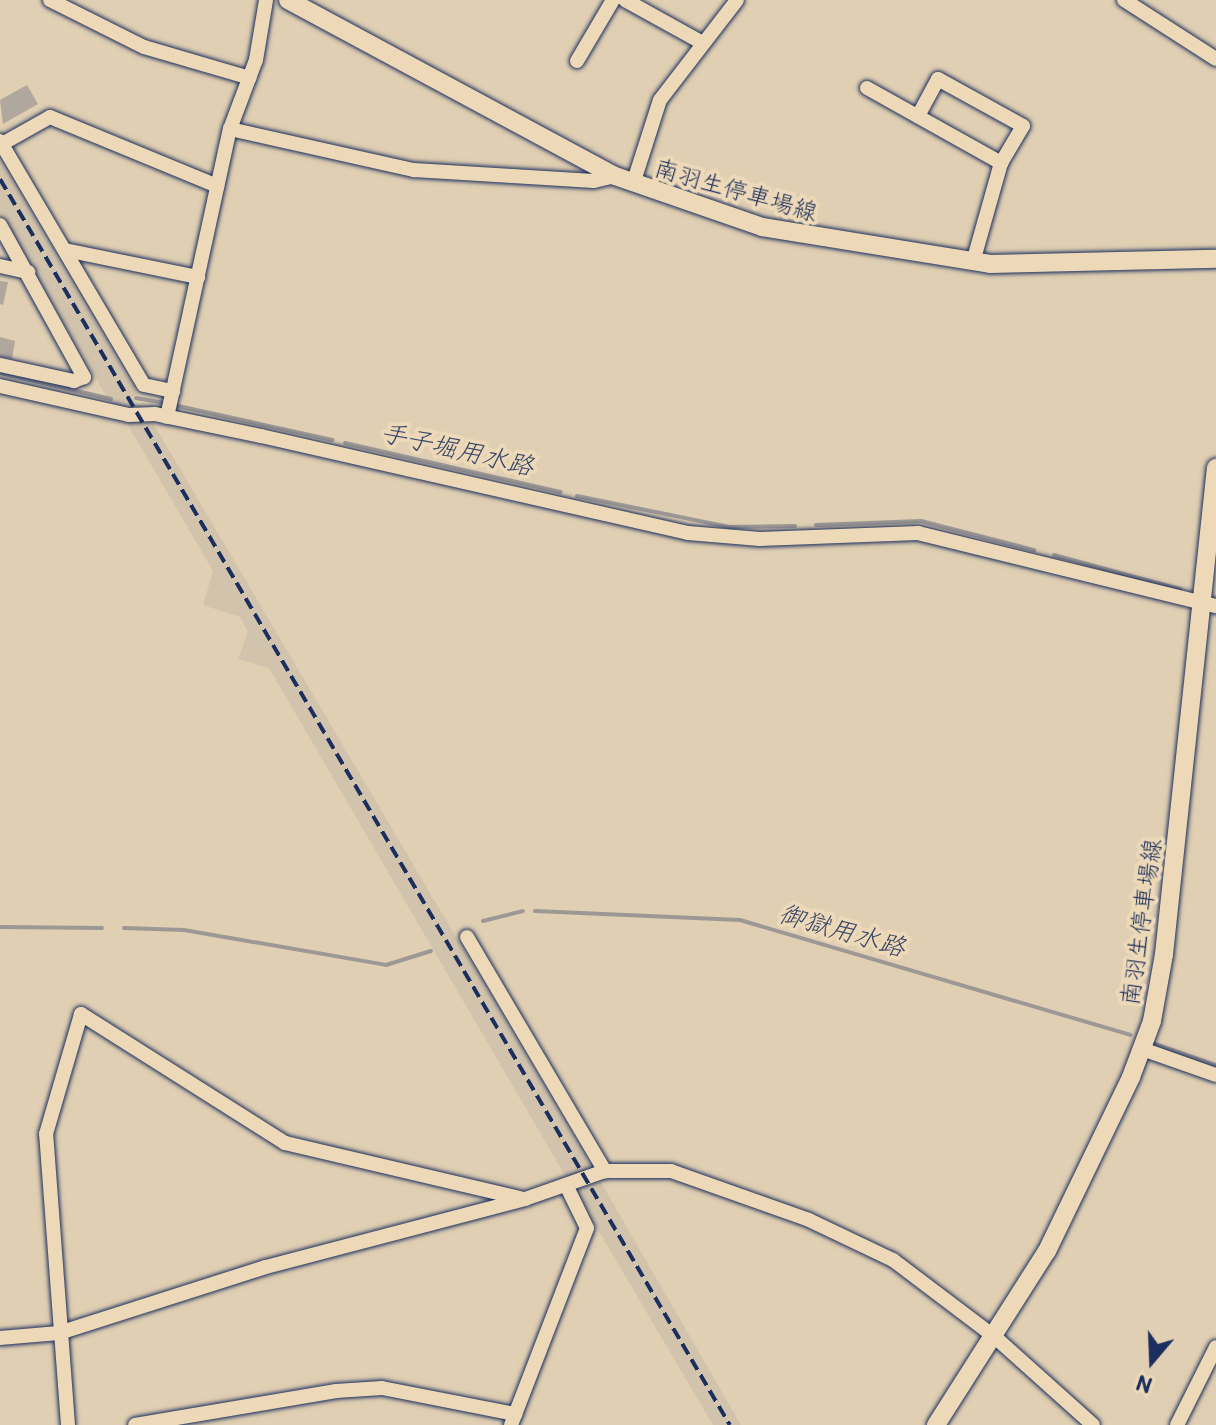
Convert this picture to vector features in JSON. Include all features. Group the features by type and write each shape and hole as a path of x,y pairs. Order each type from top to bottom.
{"main road":[{"name":"南羽生停車場線","path":"288,0 615,176 798,235 973,262 1216,259"},
{"name":"南羽生停車場線","path":"936,1425 996,1338 1047,1251 1142,1049 1159,997 1209,604 1216,468"}],"street":[{"path":"50,0 144,47 250,78"},
{"path":"167,417 230,129 250,78 266,0"},
{"path":"577,61 613,0"},
{"path":"625,0 703,43"},
{"path":"633,184 655,108 737,0"},
{"path":"1124,0 1216,59"},
{"path":"918,116 938,79 1023,126 1001,163 973,262"},
{"path":"867,88 1001,163"},
{"path":"173,391 144,385 1,142 50,117 217,186"},
{"path":"230,129 414,170 594,181 615,176"},
{"path":"0,225 84,377 74,381 0,365"},
{"path":"65,250 198,277"},
{"path":"0,266 28,272"},
{"path":"0,386 129,415 167,417 688,533 760,539 918,533 1209,604"},
{"path":"467,937 605,1171"},
{"path":"68,1425 46,1134 81,1014 285,1143 525,1199"},
{"path":"1142,1049 1216,1075"},
{"path":"0,1338 59,1333 266,1267 525,1199 605,1171 671,1171 809,1220 893,1260 996,1338 1093,1425"},
{"path":"135,1425 336,1391 382,1388 513,1419 587,1228 566,1185"},
{"path":"1177,1425 1216,1347"}],"shaded area":[{"path":"0,161 138,395 132,396 135,402 144,407 113,405 105,394 0,214"},
{"path":"125,420 153,423 592,1168 567,1179 269,668 238,659 248,632 240,617 203,605 213,571"},
{"path":"599,1179 741,1425 713,1425 574,1189"}],"building":[{"path":"27,85 38,104 3,124 0,100"},
{"path":"0,281 8,282 3,305 0,304"},
{"path":"0,337 15,341 12,359 0,357"}],"waterway":[{"name":"手子堀用水路","path":"0,373 111,399"},
{"name":"手子堀用水路","path":"136,398 164,403"},
{"name":"手子堀用水路","path":"178,406 332,440"},
{"name":"手子堀用水路","path":"345,443 560,492"},
{"name":"手子堀用水路","path":"577,496 729,527 795,526"},
{"name":"手子堀用水路","path":"816,525 921,521 1034,550"},
{"name":"手子堀用水路","path":"1054,555 1180,589"},
{"name":"御獄用水路","path":"483,921 523,911"},
{"name":"御獄用水路","path":"535,911 740,920 1130,1035"},
{"name":"御獄用水路","path":"0,927 102,928"},
{"name":"御獄用水路","path":"124,928 184,930 386,965 431,951"},
{"name":"御獄用水路","path":"1152,1043 1216,1065"}],"railway":[{"path":"0,179 730,1425"}]}
